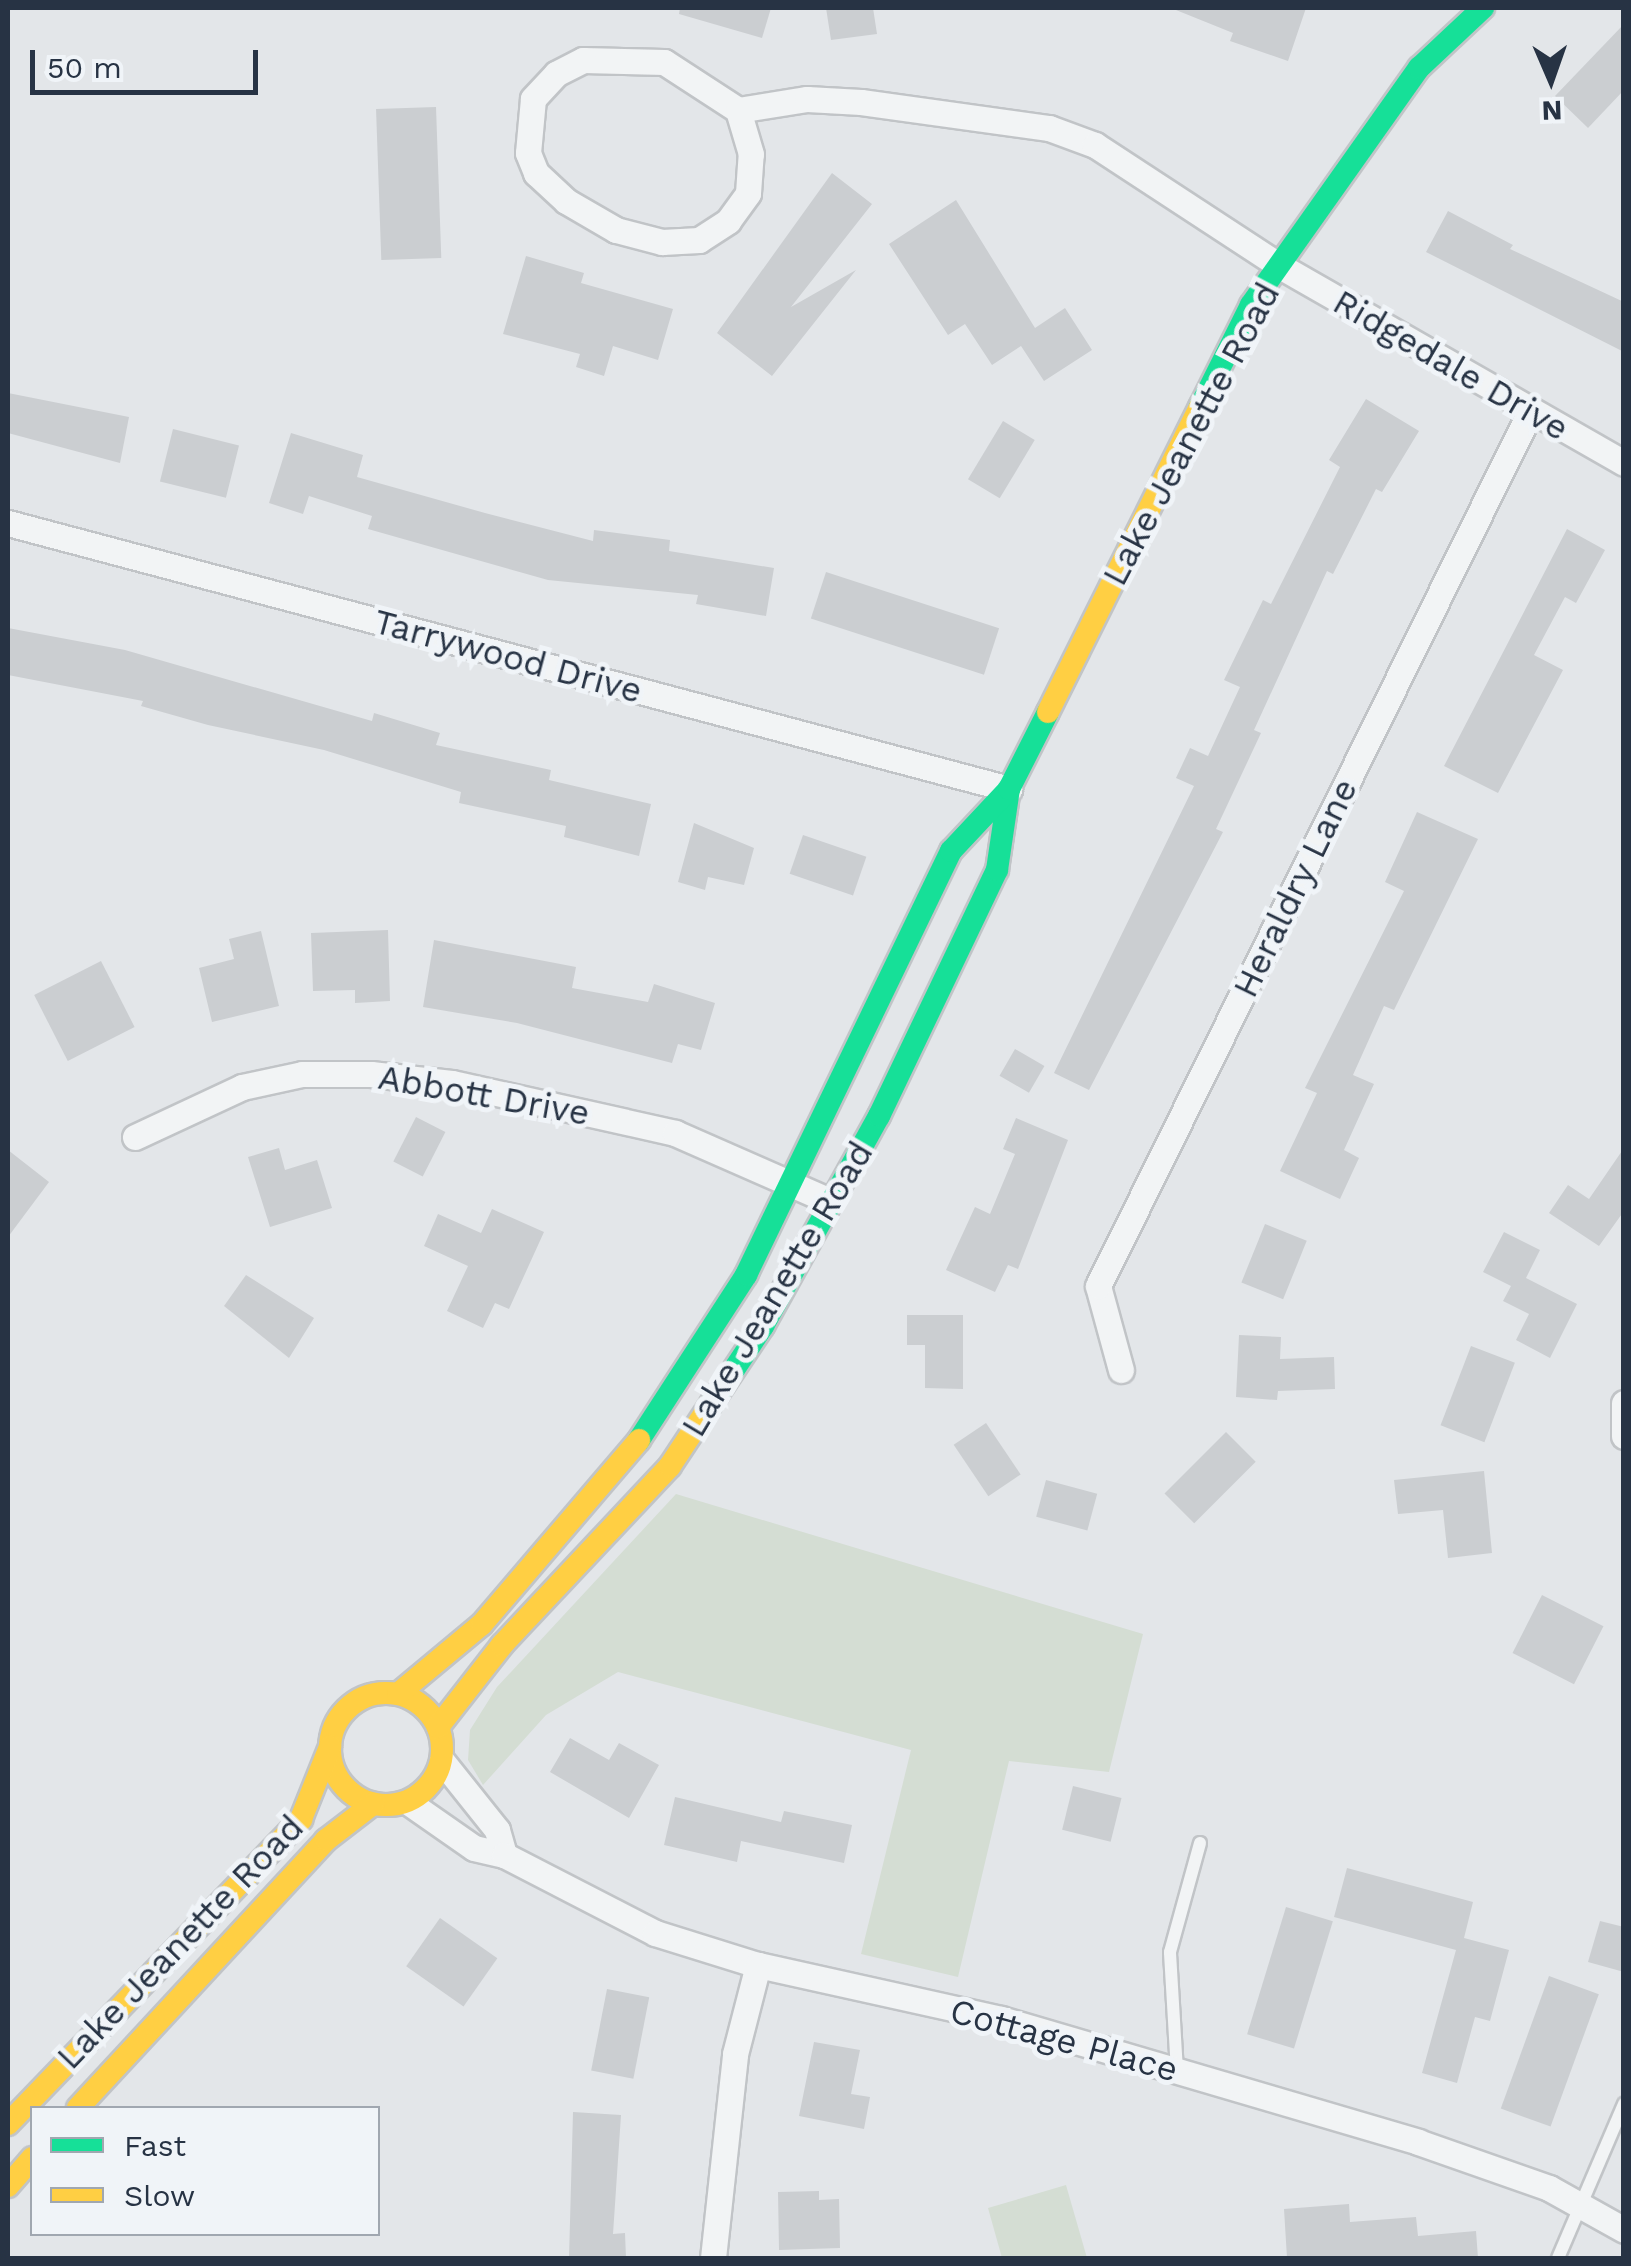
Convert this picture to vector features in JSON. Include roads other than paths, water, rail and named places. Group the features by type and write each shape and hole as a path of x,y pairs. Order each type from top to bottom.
{"street":[{"name":"Lake Jeanette Road","path":"398,1694 482,1624 624,1461 746,1275 951,851 1009,790 1250,305 1419,68 1483,8"},
{"path":"582,60 664,62 738,110 751,154 748,193 728,222 699,240 662,242 616,230 566,201 536,173 528,154 534,98 556,74 582,60"},
{"name":"Ridgedale Drive","path":"738,110 843,101 1049,128 1095,145 1280,266 1624,463"},
{"name":"Heraldry Lane","path":"1120,1370 1098,1286 1530,412"},
{"name":"Tarrywood Drive","path":"8,523 1009,790"},
{"name":"Lake Jeanette Road","path":"438,1726 502,1645 670,1466 763,1326 879,1116 998,870 1009,790"},
{"name":"Abbott Drive","path":"134,1137 242,1087 302,1074 372,1074 469,1087 675,1133 830,1201"},
{"path":"1624,1403 1624,1436"},
{"path":"442,1762 424,1792 408,1802 373,1804 341,1783 330,1747 344,1712 360,1700 398,1694 414,1700 438,1726 442,1762 496,1830 504,1856"},
{"name":"Lake Jeanette Road","path":"8,2124 300,1818 320,1784 330,1747"},
{"name":"Cottage Place","path":"408,1802 474,1848 504,1856 656,1933 758,1964 1001,2020 1418,2142 1581,2205 1624,2230"},
{"name":"Lake Jeanette Road","path":"80,2106 326,1840 373,1804"},
{"path":"713,2258 735,2054 758,1964"},
{"path":"8,2186 30,2160"}],"lane":[{"path":"1178,2071 1170,1952 1200,1843"},
{"path":"1558,2258 1624,2104"}]}
